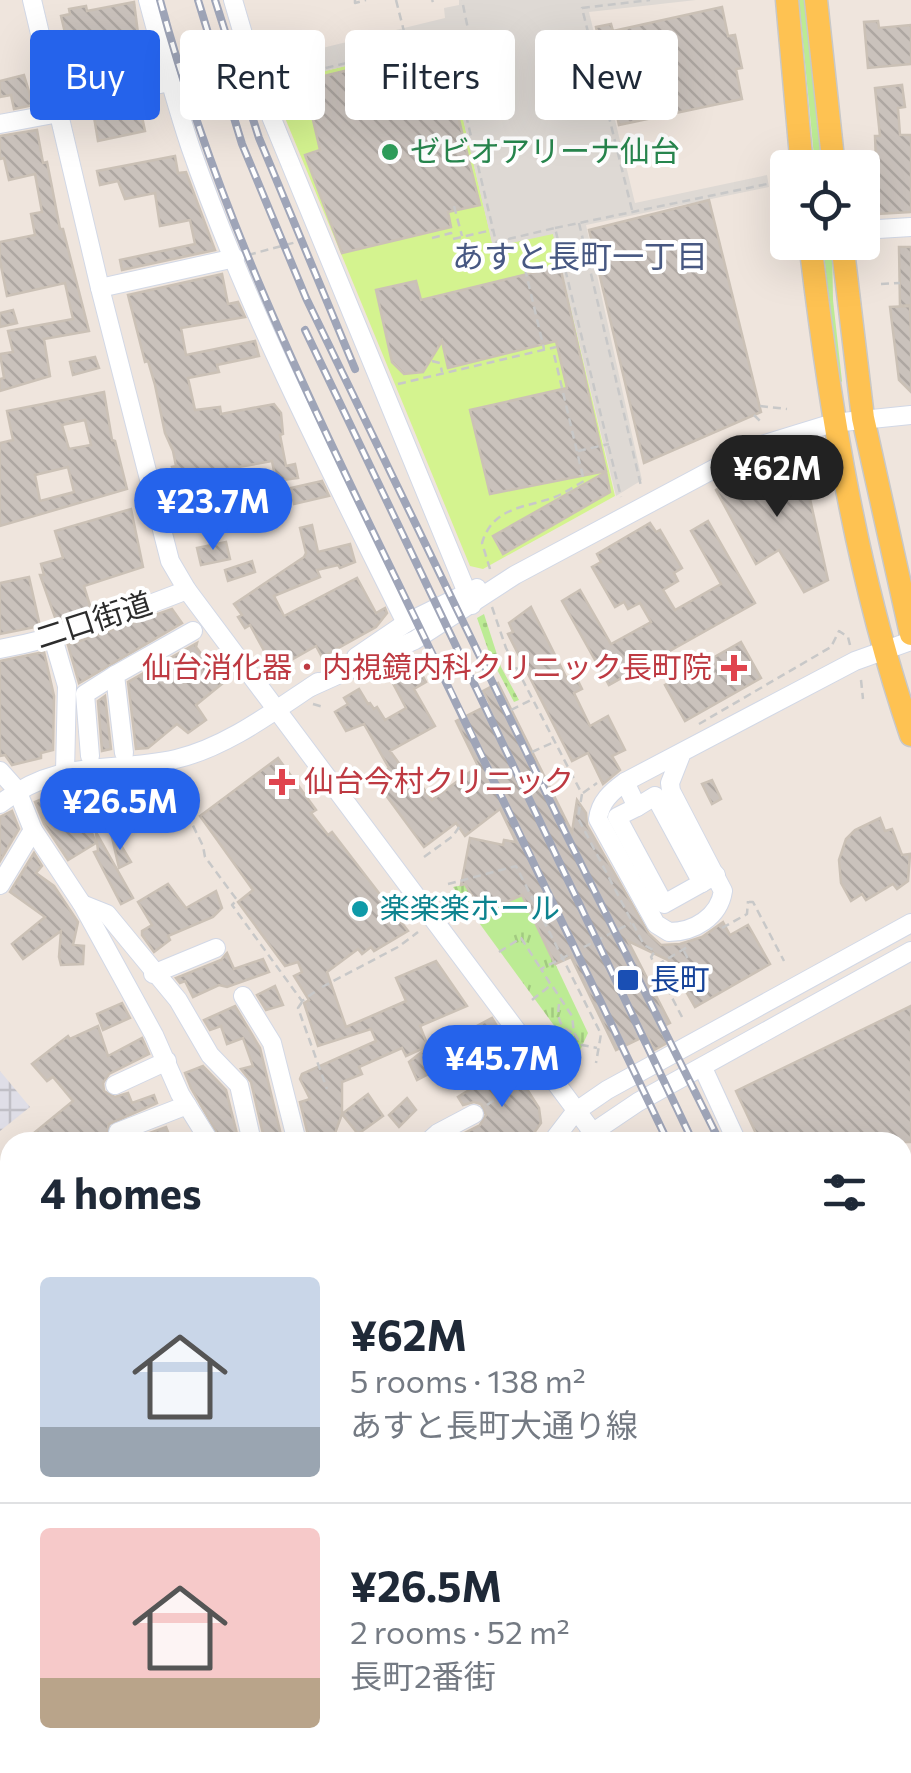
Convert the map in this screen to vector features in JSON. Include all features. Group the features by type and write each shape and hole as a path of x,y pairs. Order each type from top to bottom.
{"main road":[{"path":"787,0 800,150"},
{"path":"816,0 832,150"},
{"path":"812,260 833,423 854,534 883,649 911,735"},
{"path":"844,260 863,418 911,638"}],"street":[{"path":"32,0 39,30"},
{"path":"148,0 204,183 235,258 291,387 410,632"},
{"path":"233,0 258,85 470,599"},
{"path":"160,84 173,81"},
{"path":"0,124 30,116"},
{"path":"61,120 170,560 187,590 587,1132"},
{"path":"880,229 911,227"},
{"path":"100,288 235,258"},
{"path":"0,804 42,778 178,758 217,743 311,686 755,447 833,423 911,415"},
{"name":"二口街道","path":"0,648 53,638 187,590"},
{"path":"76,693 115,676 193,631"},
{"path":"53,638 76,693 90,756"},
{"path":"709,879 664,904 617,817 656,796 709,879 723,891 720,907 709,918 680,932 668,932 656,924 598,820 602,804 631,779 842,668 911,638"},
{"path":"115,676 124,753"},
{"path":"65,772 76,693"},
{"path":"680,755 670,783 671,792 709,879"},
{"path":"0,771 18,790 34,830 82,904 204,1132"},
{"path":"631,779 663,779 670,783"},
{"path":"631,779 637,806"},
{"path":"0,884 34,830"},
{"path":"82,904 106,914 178,1000 210,1055 239,1084 250,1132"},
{"path":"560,1132 576,1112 629,1080 911,923"},
{"path":"154,974 216,948"},
{"path":"600,1132 638,1102 911,951"},
{"path":"243,996 272,1043 294,1132"},
{"path":"115,1086 166,1061"},
{"path":"704,1068 733,1132"},
{"path":"118,1132 187,1105"},
{"path":"440,1132 474,1114"}],"path":[{"path":"355,0 366,0"},
{"path":"396,0 404,30"},
{"path":"462,0 468,30"},
{"path":"632,210 582,8 650,0"},
{"path":"173,81 180,79"},
{"path":"467,120 496,242 770,183"},
{"path":"454,206 462,237"},
{"path":"578,223 641,486"},
{"path":"555,228 622,497"},
{"path":"439,230 441,236"},
{"path":"432,238 451,233 452,240 493,230"},
{"path":"235,258 309,239"},
{"path":"522,256 544,350"},
{"path":"881,284 900,283"},
{"path":"605,336 614,334"},
{"path":"577,342 584,341"},
{"path":"394,385 554,348 584,481 556,497 516,506 488,530 482,543 490,568"},
{"path":"432,361 440,363 443,374"},
{"path":"760,406 787,409"},
{"path":"754,415 763,424"},
{"path":"577,452 609,444"},
{"path":"492,607 506,648 577,788"},
{"path":"686,731 831,647 838,631 848,636 850,645"},
{"path":"860,680 863,698"},
{"path":"511,710 532,700"},
{"path":"532,752 554,742"},
{"path":"166,771 205,857 237,900 232,905 302,1001"},
{"path":"424,857 454,836 459,827"},
{"path":"448,884 516,866 601,1034 596,1064"},
{"path":"748,901 753,902 784,961"},
{"path":"540,968 633,923"},
{"path":"322,986 398,947 418,932"},
{"path":"499,952 522,938 575,1022 574,1033"},
{"path":"683,950 688,959"},
{"path":"655,951 651,957 682,1017"},
{"path":"666,985 679,978"},
{"path":"532,1000 551,985"},
{"path":"316,991 298,1008 327,1089"},
{"path":"560,1002 562,1027 574,1033 582,1045 598,1048"},
{"path":"474,1114 526,1079"}],"shaded area":[{"path":"459,0 696,0 589,12 593,30 535,30 535,120 615,120 635,203 767,175 769,187 586,225 642,480 616,496 553,234 493,247 463,120 515,120 515,30 396,30 445,18 444,8 459,5"},
{"path":"345,42 345,66 325,71 325,47"},
{"path":"0,1071 30,1107 0,1131"}],"green space":[{"path":"799,0 806,0 823,150 813,150"},
{"path":"345,66 345,120 463,120 493,246 553,233 615,496 483,569 470,566 286,120 325,120 325,71"},
{"path":"825,260 832,260 842,381 837,381"},
{"path":"484,614 501,667 519,700 514,702 491,658 477,618"},
{"path":"494,879 516,881 588,1033 577,1057 453,887"}],"building":[{"path":"134,2 138,30 64,30 61,16 70,14 69,9 86,6 87,11"},
{"path":"722,7 728,36 735,35 742,68 736,69 742,99 678,113 678,30 618,30"},
{"path":"878,21 879,28 911,25 911,64 868,68 864,22"},
{"path":"611,24 613,30 597,30 596,27"},
{"name":"ゼビオアリーナ仙台","path":"345,71 345,120 459,120 480,205 448,212 451,227 342,253 305,155 320,150 313,120 325,120 325,76"},
{"path":"24,75 30,106 14,109 11,95 0,97 0,81"},
{"path":"902,85 905,107 898,108 900,135 911,135 911,212 880,214 880,150 876,150 875,136 880,136 875,88"},
{"path":"94,120 143,120 145,131 98,141"},
{"path":"37,130 89,331 44,339 50,376 0,391 0,379 4,378 0,354 13,352 8,331 73,319 65,283 7,296 0,261 0,242 35,235 31,214 42,212 35,174 9,180 4,158 0,159 0,136"},
{"path":"175,156 178,173 186,172 215,250 122,270 120,260 195,244 190,220 160,226 155,193 125,199 118,181 100,185 97,171"},
{"path":"709,200 761,412 644,463 589,230"},
{"path":"899,247 911,247 911,305 900,306"},
{"path":"560,266 606,471 490,494 470,410 567,388 556,341 448,368 442,341 423,372 404,374 392,362 376,290 416,281 421,300"},
{"path":"222,274 228,304 238,302 245,317 181,328 186,355 255,341 259,356 217,365 219,372 188,378 195,410 220,407 221,414 274,404 281,413 280,435 286,466 295,464 298,478 276,481 272,461 190,476 193,496 181,498 172,467 176,466 173,451 128,295"},
{"path":"910,306 911,392 899,380 890,307"},
{"path":"13,310 17,323 0,327 0,313"},
{"path":"95,357 99,368 73,375 70,362"},
{"path":"104,392 112,440 127,489 0,526 0,443 13,440 7,411","holes":["85,420 91,445 69,449 62,425","68,467 74,492 40,501 35,475"]},
{"path":"782,460 806,481 828,580 804,592 779,550 756,564 716,490 743,474"},
{"path":"606,472 610,492 503,554 493,536"},
{"path":"322,481 329,496 294,504 291,488"},
{"path":"258,492 261,503 208,518 204,502"},
{"path":"131,509 143,567 84,586 92,612 57,623 40,575 44,575 41,564 63,558 55,531"},
{"path":"708,521 755,603 609,685 562,601 580,590 611,644 651,622 640,603 628,609 624,602 615,607 592,567 601,562 597,554 650,523 656,532 660,530 682,568 674,573 678,581 663,590 675,610 721,584 691,531"},
{"path":"312,525 318,552 350,544 355,562 317,570 320,577 274,596 284,616 357,578 376,613 385,608 387,613 376,627 322,657 316,646 277,668 250,625 245,628 234,604 304,557 300,528"},
{"path":"226,542 230,559 201,565 197,548"},
{"path":"252,561 255,572 228,581 225,570"},
{"path":"29,577 40,626 0,634 0,583"},
{"path":"531,607 568,681 576,677 582,689 574,693 590,726 608,716 625,750 612,756 620,770 603,784 588,753 572,761 508,634 513,632 509,623"},
{"path":"172,609 182,623 79,683 68,645"},
{"path":"741,642 761,678 685,721 665,685"},
{"path":"197,643 196,647 223,683 196,705 206,720 188,733 177,724 148,748 136,749 128,682"},
{"path":"44,652 54,696 53,750 41,753 41,758 12,765 5,755 0,756 0,661"},
{"path":"414,660 426,682 414,689 435,726 390,751 420,792 424,789 432,800 478,766 456,721 490,704 483,691 498,683 572,832 577,800 586,813 587,825 649,934 661,945 680,944 702,937 723,922 730,935 748,925 770,964 695,1007 668,960 628,941 670,1023 660,1028 667,1043 654,1050 647,1035 616,1050 571,957 555,964 522,895 482,913 465,884 461,885 470,838 503,845 504,840 516,842 500,809 465,836 456,823 424,847 374,779 389,768 364,724 346,731 335,712 348,704 344,698 359,689 385,720 406,708 387,672"},
{"path":"105,696 111,749 102,751 98,701"},
{"path":"278,758 316,810 311,813 328,835 332,832 408,931 374,951 371,947 362,954 358,949 327,972 346,1027 406,1001 396,978 436,961 467,1006 420,1026 428,1046 406,1056 402,1048 359,1067 362,1074 342,1082 342,1114 335,1132 307,1132 300,1102 310,1099 300,1079 302,1074 376,1041 371,1029 318,1046 304,1003 309,1000 294,976 302,972 298,962 285,966 238,902 253,890 200,816"},
{"path":"130,778 131,793 93,798 92,781"},
{"path":"712,780 721,799 712,804 702,784"},
{"path":"73,786 96,843 68,860 44,824 35,802"},
{"path":"131,798 132,813 100,816"},
{"path":"12,811 19,829 0,861 0,817"},
{"path":"880,818 885,831 892,829 902,855 910,854 908,881 897,889 893,884 866,900 862,894 851,901 841,883 839,860 846,839"},
{"path":"96,832 133,898 121,904 94,852 98,851"},
{"path":"111,833 131,862 119,868"},
{"path":"34,853 42,866 36,873 54,886 78,922 73,945 84,946 83,964 61,965 61,931 23,959 12,944 45,917 10,892"},
{"path":"168,884 186,908 216,891 222,908 213,917 168,936 170,940 154,952 142,935 152,925 138,902"},
{"path":"227,953 234,969 263,959 269,972 227,987 219,985 193,997 185,981 180,983 176,978 221,960"},
{"path":"275,986 283,1005 266,1010 257,995"},
{"path":"122,1003 130,1018 103,1030 97,1014"},
{"path":"235,1006 260,1048 280,1132 263,1132 251,1082 241,1069 253,1066 243,1038 227,1044 221,1026 210,1030 204,1020"},
{"path":"911,1006 911,1132 755,1132 736,1091"},
{"path":"492,1018 497,1026 467,1044 471,1052 417,1080 409,1062 428,1047 430,1051"},
{"path":"98,1026 108,1056 142,1038 149,1054 109,1074 103,1083 104,1091 115,1097 128,1093 132,1103 154,1095 157,1103 109,1124 107,1132 35,1132 73,1101 53,1077 47,1081 32,1064 68,1036 70,1039"},
{"path":"511,1064 539,1108 541,1123 535,1132 466,1132 480,1125 486,1115 481,1104 463,1105 458,1097"},
{"path":"203,1066 226,1090 236,1132 216,1132 185,1073"},
{"path":"368,1094 383,1116 356,1132 342,1114"},
{"path":"407,1098 416,1110 399,1127 389,1115"}],"railway":[{"path":"160,0 207,149 294,364 663,1132"},
{"path":"198,0 242,144 306,298 715,1132"},
{"path":"215,0 259,138 355,369"},
{"path":"305,330 688,1132"}],"place":[{"name":"ゼビオアリーナ仙台","path":"390,152"},
{"name":"仙台消化器・内視鏡内科クリニック長町院","path":"734,668"},
{"name":"仙台今村クリニック","path":"282,782"},
{"name":"楽楽楽ホール","path":"360,909"},
{"name":"長町","path":"628,980"}],"district":[{"name":"あすと長町一丁目","path":"580,257"}]}
